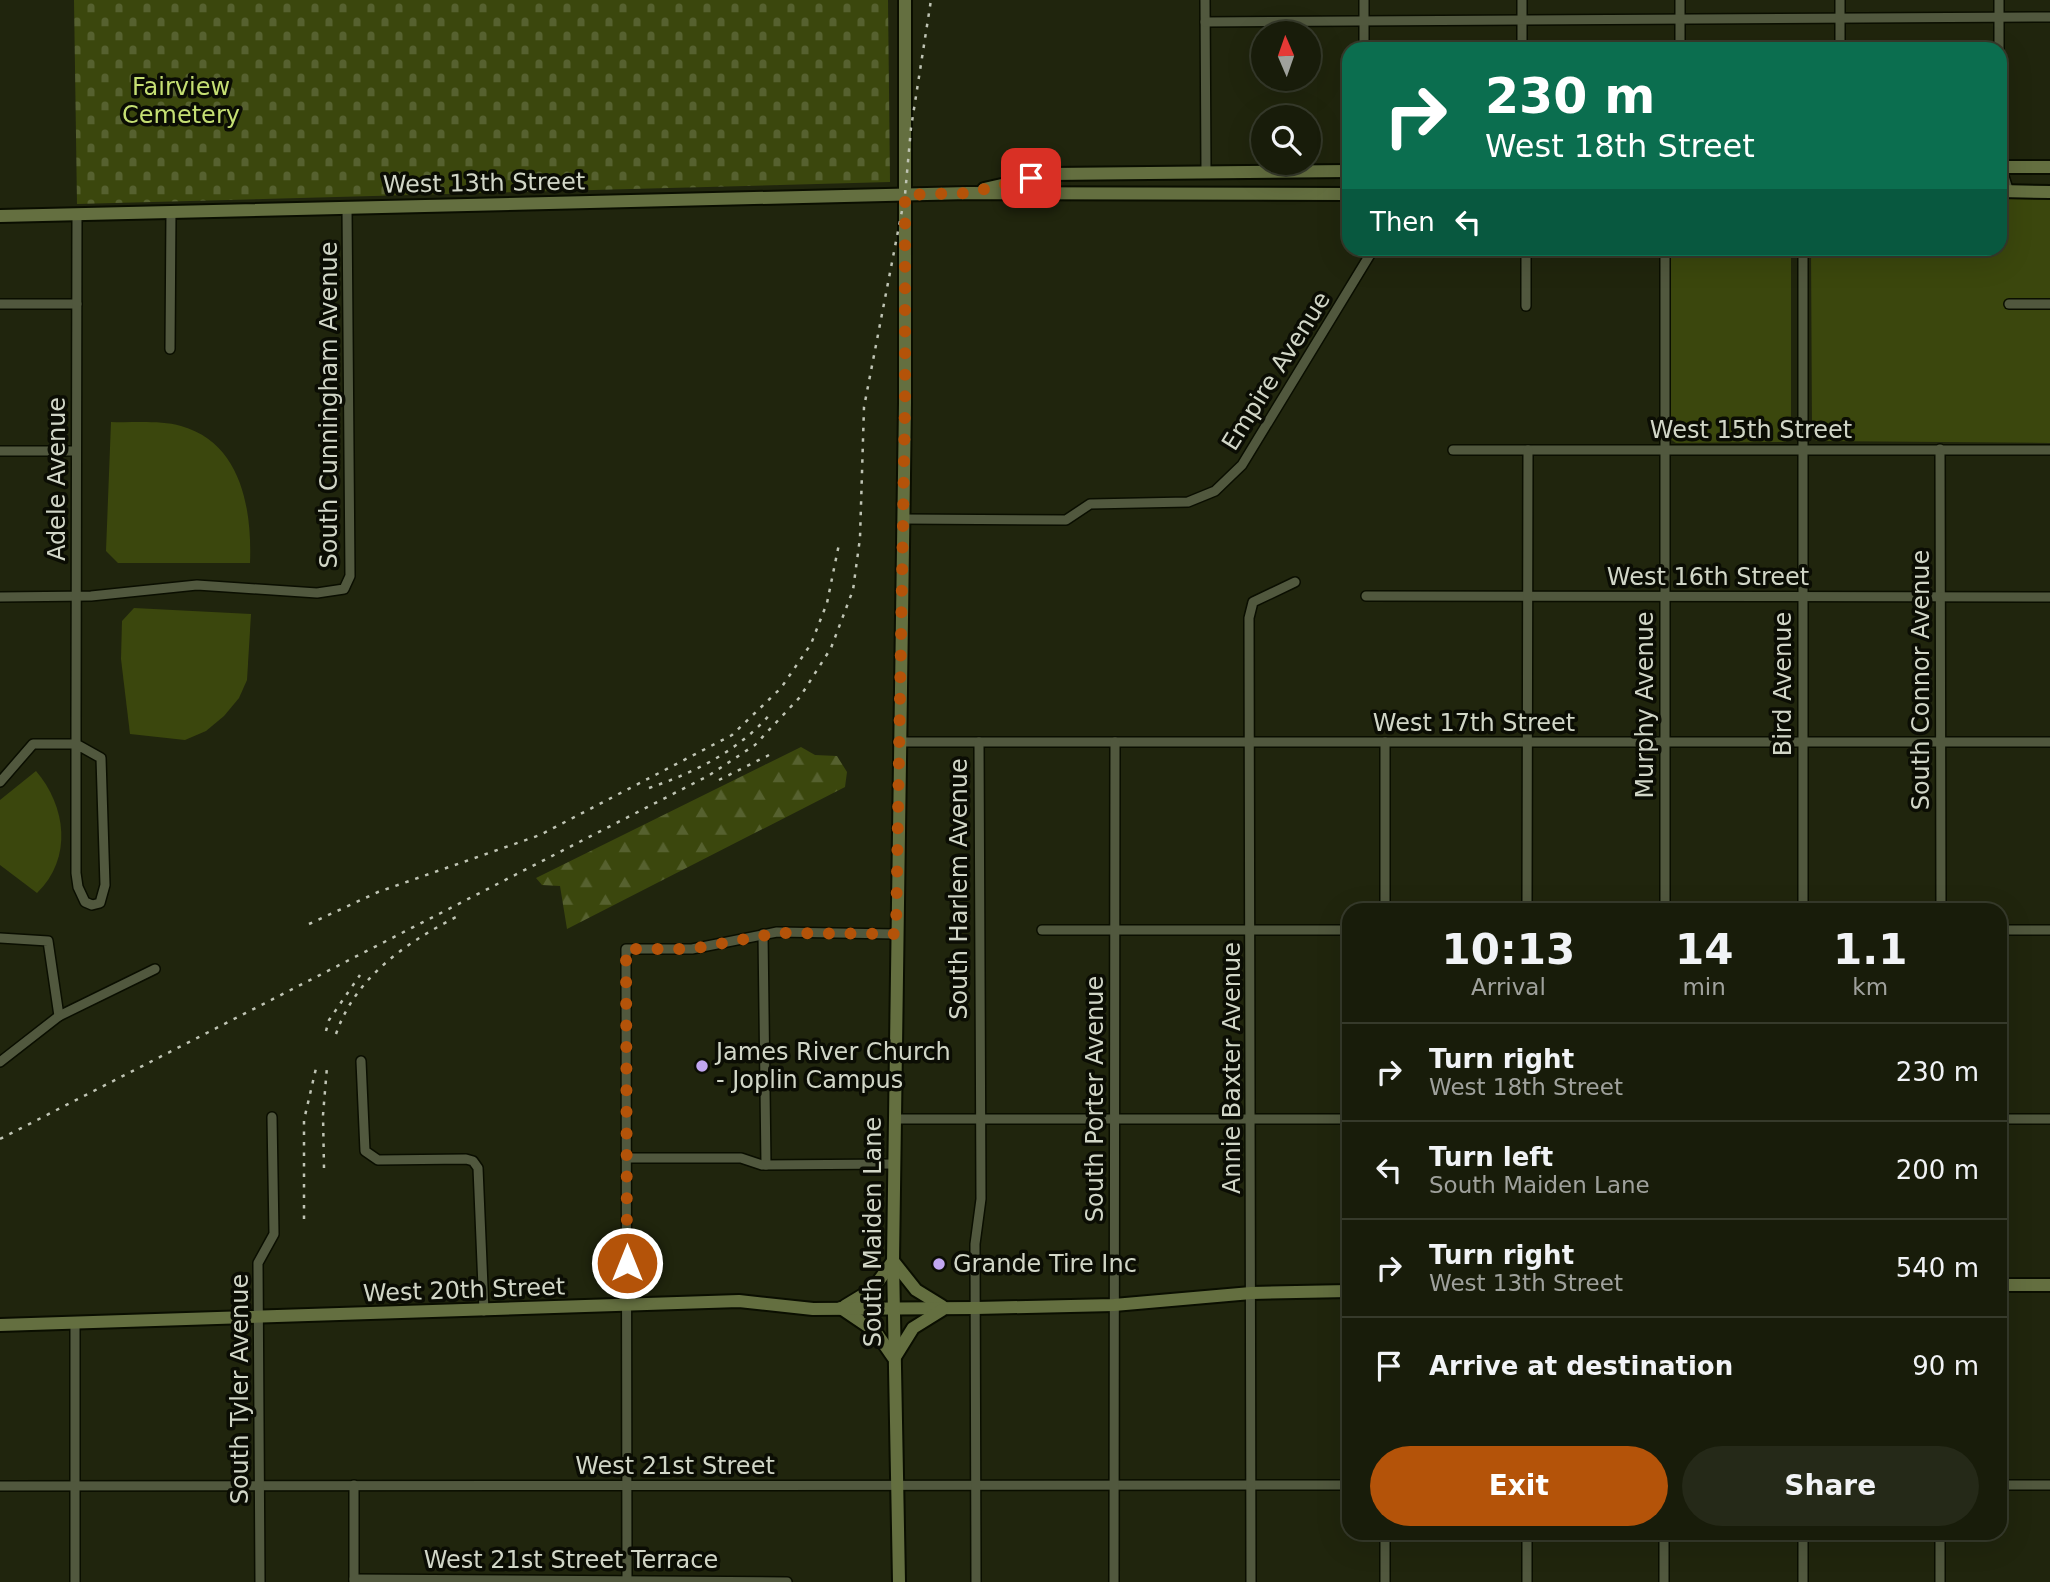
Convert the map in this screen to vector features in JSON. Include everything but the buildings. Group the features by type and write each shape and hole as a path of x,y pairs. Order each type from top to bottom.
{"main road":[{"name":"South Maiden Lane","path":"899,1582 893,1261 903,519 905,0"},
{"path":"2007,167 2050,167"},
{"path":"1191,194 1192,171"},
{"path":"1226,171 1226,194"},
{"name":"West 13th Street","path":"968,193 1051,174 1251,171"},
{"name":"West 13th Street","path":"1321,171 1342,171"},
{"path":"1284,194 1285,175"},
{"path":"1317,194 1318,175"},
{"path":"2007,191 2050,192"},
{"name":"West 13th Street","path":"0,216 968,193 1342,194"},
{"path":"893,1261 916,1290 946,1308 914,1327 894,1359 875,1331 841,1308 867,1294 893,1261"},
{"path":"2007,1285 2050,1284"},
{"name":"West 20th Street","path":"0,1325 739,1301 841,1308 1114,1305 1251,1293 1342,1292"}],"street":[{"path":"1205,0 1206,172"},
{"path":"1364,0 1364,42"},
{"path":"1522,0 1522,42"},
{"path":"1680,0 1680,42"},
{"path":"1840,0 1840,42"},
{"path":"1999,0 1999,42"},
{"path":"1205,22 2050,17"},
{"name":"South Cunningham Avenue","path":"76,597 197,585 332,592 344,589 350,576 347,207"},
{"path":"170,349 171,212"},
{"name":"Adele Avenue","path":"76,214 76,744"},
{"name":"Empire Avenue","path":"903,519 1066,520 1090,504 1196,499 1227,482 1242,465 1369,256"},
{"path":"1526,256 1526,306"},
{"name":"Murphy Avenue","path":"1665,256 1665,903"},
{"name":"Bird Avenue","path":"1803,256 1803,903"},
{"path":"0,304 77,304"},
{"path":"2009,304 2050,304"},
{"name":"South Connor Avenue","path":"1940,449 1941,903"},
{"name":"West 15th Street","path":"1453,450 2050,450"},
{"path":"1527,903 1528,450"},
{"path":"0,451 76,451"},
{"name":"Annie Baxter Avenue","path":"1251,1582 1250,608 1260,597 1295,582"},
{"name":"West 16th Street","path":"1366,596 2050,597"},
{"path":"0,597 76,597"},
{"name":"West 17th Street","path":"898,742 2050,742"},
{"name":"South Harlem Avenue","path":"976,1582 975,1237 981,1205 979,742"},
{"path":"1385,742 1385,903"},
{"name":"South Porter Avenue","path":"1114,1582 1115,743"},
{"path":"0,782 33,744 76,744 101,758 104,769 104,896 100,902 92,905 81,896 76,873 76,744"},
{"path":"1042,930 1342,930"},
{"path":"2007,930 2050,930"},
{"path":"627,1581 626,949 692,949 763,934 896,934"},
{"path":"763,934 766,1165"},
{"path":"0,938 48,941 59,1016"},
{"path":"0,1062 59,1016 155,969"},
{"path":"361,1060 365,1151 369,1157 377,1160 466,1159 474,1161 478,1168 484,1311"},
{"name":"South Tyler Avenue","path":"260,1582 258,1263 274,1234 272,1117"},
{"path":"894,1119 1342,1119"},
{"path":"2007,1119 2050,1119"},
{"path":"626,1158 741,1158 766,1165 894,1164"},
{"path":"75,1323 75,1582"},
{"path":"354,1485 354,1580"},
{"name":"West 21st Street","path":"0,1486 1342,1485"},
{"path":"2007,1485 2050,1485"},
{"path":"1385,1540 1385,1582"},
{"path":"1527,1540 1527,1582"},
{"path":"1664,1540 1664,1582"},
{"path":"1803,1540 1803,1582"},
{"path":"1940,1540 1940,1582"},
{"name":"West 21st Street Terrace","path":"354,1580 787,1582"}],"green space":[{"name":"Fairview Cemetery","path":"74,0 888,0 890,182 77,204"},
{"path":"2007,196 2050,196 2050,443 1816,441 1812,432 1811,256 2007,256"},
{"path":"1670,256 1791,256 1791,433 1786,442 1676,443 1670,439"},
{"path":"111,422 173,424 202,435 218,447 239,481 245,501 249,522 250,563 118,563 106,551"},
{"path":"134,608 251,614 247,680 239,698 224,716 206,731 185,740 130,734 121,659 122,621"},
{"path":"801,747 815,755 837,756 847,772 845,787 567,929 560,886 542,885 536,878"},
{"path":"36,771 54,800 61,832 56,864 49,879 37,893 0,865 0,800"}],"railway":[{"path":"0,1139 708,776 755,745 800,697 831,648 853,590 860,538 864,407 905,195 911,128 931,0"},
{"path":"309,924 378,892 540,835 732,735 781,688 811,644 827,603 839,544"},
{"path":"649,788 684,775 731,749 772,712"},
{"path":"719,780 769,755"},
{"path":"336,1034 356,995 385,963 458,916"},
{"path":"326,1031 329,1020 360,975"},
{"path":"304,1219 304,1120 317,1064"},
{"path":"324,1168 323,1115 327,1067"}],"place":[{"name":"James River Church - Joplin Campus","path":"702,1066"},
{"name":"Grande Tire Inc","path":"939,1264"}],"route":[{"path":"627,1263 626,949 692,949 777,933 896,934 905,403 905,195 968,193 1031,178"}]}
